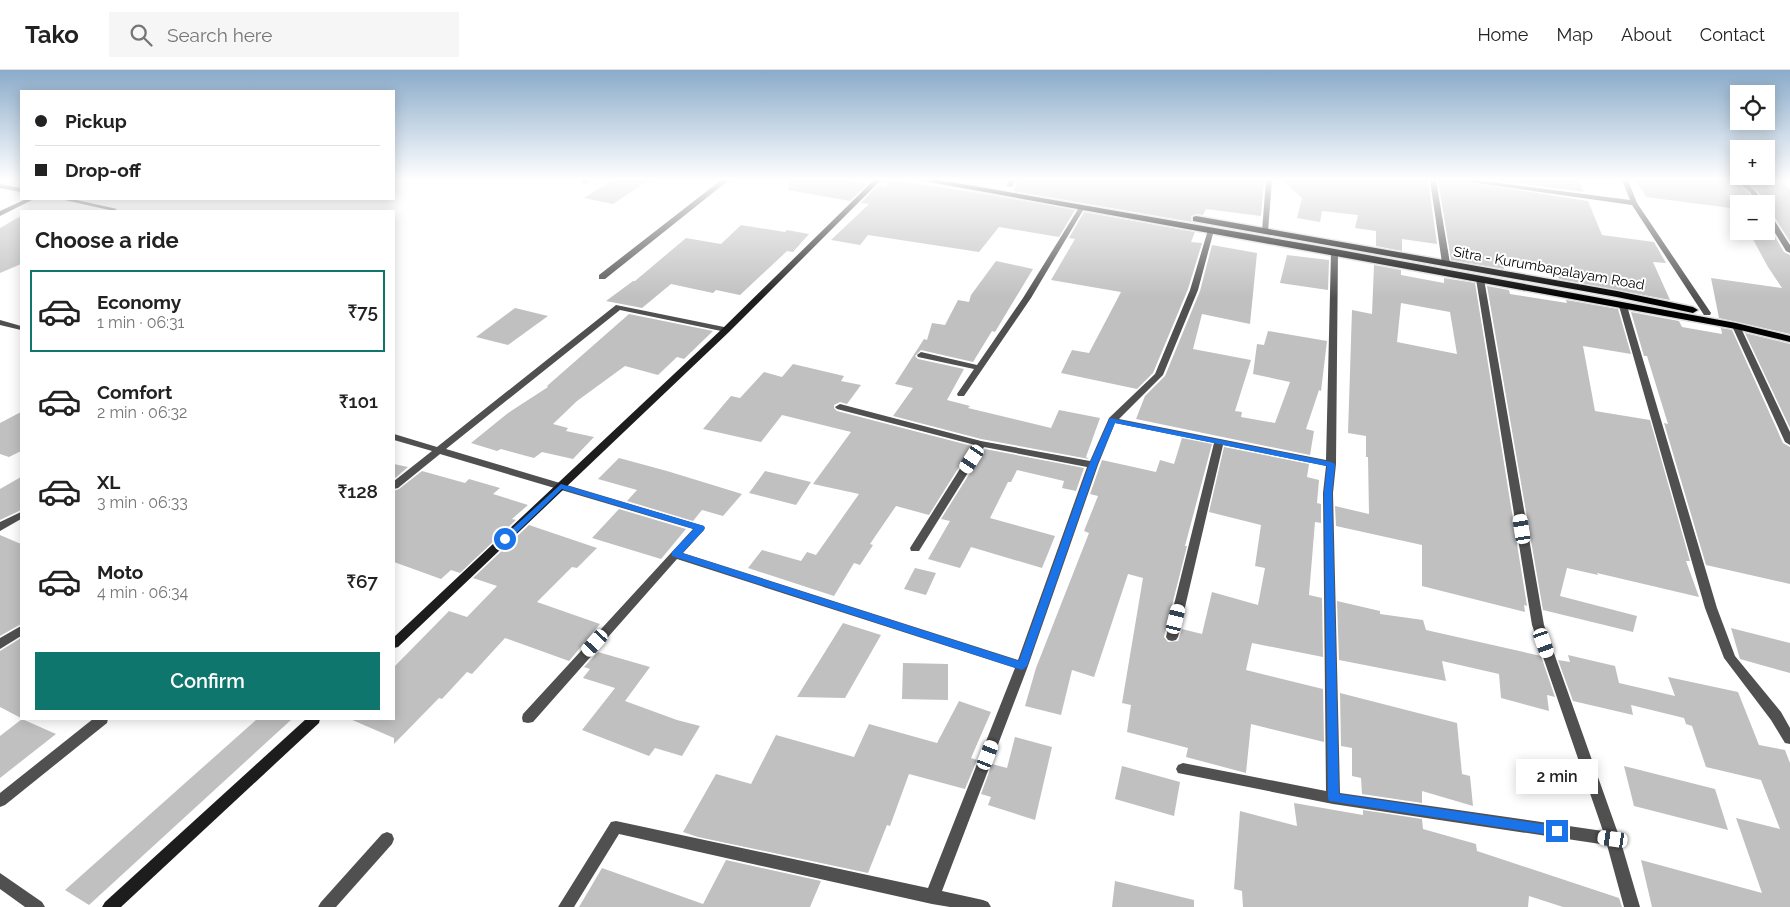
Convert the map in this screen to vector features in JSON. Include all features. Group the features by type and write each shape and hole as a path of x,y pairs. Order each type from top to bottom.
{"main road":[{"path":"1150,219 1736,326 1790,339"},
{"name":"Sitra - Kurumbapalayam Road","path":"1202,219 1617,294 1790,330"}],"street":[{"path":"602,277 676,219"},
{"path":"395,643 726,330 838,219"},
{"path":"961,394 1027,298 1075,219"},
{"path":"1265,231 1266,219"},
{"path":"1439,219 1446,263"},
{"path":"1644,219 1707,313"},
{"path":"1775,227 1790,251"},
{"path":"932,897 1022,666 1093,465 1112,420 1159,376 1194,290 1211,230"},
{"path":"1333,798 1328,493 1331,464 1334,252"},
{"path":"1480,279 1538,625 1613,839 1632,907"},
{"path":"1623,306 1712,608 1730,658 1776,716 1790,739"},
{"path":"395,485 619,308 726,330"},
{"path":"0,322 20,328"},
{"path":"1736,326 1790,442"},
{"path":"921,355 979,368"},
{"path":"840,407 981,444 1093,465"},
{"path":"1112,420 1331,464"},
{"path":"395,437 700,528 528,718"},
{"path":"1172,637 1219,441"},
{"path":"915,548 981,444"},
{"path":"0,527 20,516"},
{"path":"675,554 1022,666"},
{"path":"0,644 20,631"},
{"path":"0,801 101,720"},
{"path":"110,907 313,720"},
{"path":"1182,769 1333,798 1613,839"},
{"path":"566,907 616,827 983,907"},
{"path":"326,907 387,840"},
{"path":"0,880 37,907"}],"building":[{"path":"16,219 20,219 20,264 0,273 0,228"},
{"path":"853,219 1070,219 1059,237 999,227 979,252 868,235 860,245 831,240"},
{"path":"1080,219 1123,219 1195,232 1191,242 1202,243 1188,289 1153,373 1137,389 1061,373 1072,350 1089,353 1121,292 1051,280 1075,239 1069,238"},
{"path":"1175,219 1192,219 1192,222"},
{"path":"1303,219 1321,219 1320,222"},
{"path":"1357,219 1433,219 1437,244 1402,239 1402,251 1376,246 1376,231 1355,228"},
{"path":"1444,219 1595,219 1602,235 1654,242 1666,263 1653,262 1670,300 1559,279 1555,266 1501,258 1504,269 1451,260"},
{"path":"1776,219 1790,219 1790,242"},
{"path":"741,225 809,234 793,252 787,251 740,295 716,290 713,293 671,284 642,308 606,301 635,281 686,238 721,244"},
{"path":"1775,237 1784,252 1790,255 1790,334 1719,318 1711,278 1782,288 1753,240 1775,240"},
{"path":"1212,245 1257,253 1250,324 1202,314 1193,349 1251,360 1235,411 1242,412 1241,417 1275,423 1290,382 1253,374 1257,344 1264,345 1268,331 1327,341 1321,391 1319,390 1306,429 1314,431 1310,455 1136,419 1145,396 1165,376 1200,291"},
{"path":"1287,255 1329,260 1328,290 1280,283"},
{"path":"996,261 1033,269 995,332 992,331 973,362 921,350 915,356 918,359 964,369 947,400 970,406 968,408 1051,428 1059,410 1100,418 1086,457 1089,459 981,439 893,416 913,388 895,384 924,339 927,340 932,323 945,325 958,300 969,302 971,295"},
{"path":"1374,265 1401,270 1401,275 1444,283 1444,278 1475,283 1527,606 1524,605 1525,612 1422,586 1422,545 1336,526 1335,506 1369,514 1366,436 1348,433 1352,310 1372,314","holes":["1401,303 1450,312 1457,354 1397,342"]},
{"path":"1487,286 1509,290 1510,294 1567,303 1566,300 1618,309 1631,354 1583,346 1595,411 1650,420 1690,561 1686,561 1699,597 1597,573 1598,575 1567,568 1560,596 1637,616 1633,632 1543,610"},
{"path":"515,308 548,316 508,345 476,337"},
{"path":"1631,312 1679,321 1682,327 1722,334 1721,328 1732,330 1783,443 1790,447 1790,584 1706,565 1664,423 1668,424"},
{"path":"629,314 713,331 684,359 677,357 658,375 625,366 577,401 553,424 568,428 566,431 594,437 573,459 542,452 534,458 501,449 497,451 471,443 508,413 548,387"},
{"path":"1745,333 1790,344 1790,428"},
{"path":"793,364 844,376 841,381 861,385 847,404 840,402 834,405 837,411 972,446 929,515 896,506 870,544 873,545 860,565 854,563 834,596 748,568 762,550 801,561 807,552 816,555 859,494 813,484 851,432 782,415 761,442 703,429 731,396 740,398 764,372 782,377"},
{"path":"20,413 20,452 9,457 0,454 0,423"},
{"path":"1182,438 1212,444 1185,546 1187,546 1164,637 1168,642 1178,641 1182,629 1202,634 1212,592 1258,605 1265,568 1255,566 1261,525 1209,512 1224,447 1309,464 1307,477 1319,480 1317,503 1321,504 1321,523 1315,522 1309,595 1322,598 1323,657 1252,643 1246,670 1323,689 1324,742 1251,724 1246,773 1186,757 1188,748 1127,732 1131,705 1122,703 1143,578 1128,574 1094,677 1072,670 1061,715 1025,706 1036,668 1089,533 1084,531 1098,496 1090,494 1102,460 1156,472 1160,460 1174,464"},
{"path":"985,449 1084,468 1076,491 1062,488 1064,481 1017,470 1011,482 1008,482 990,518 1055,536 1042,568 971,547 960,568 928,559 950,521 941,519"},
{"path":"619,458 742,494 723,516 702,510 693,521 627,501 637,490 598,479"},
{"path":"395,464 408,467 395,478"},
{"path":"422,471 465,483 469,479 500,488 493,494 528,505 512,519 516,520 460,573 451,570 441,579 395,562 395,491"},
{"path":"765,471 811,482 796,505 749,493"},
{"path":"20,478 20,510 0,520 0,489"},
{"path":"619,509 686,529 661,559 592,538"},
{"path":"529,525 597,548 577,568 572,567 537,602 600,624 569,661 505,638 472,674 467,672 442,699 439,698 394,744 394,738 352,720 395,720 395,666 449,611 467,617 497,586 473,578"},
{"path":"0,535 20,544 20,625 0,636"},
{"path":"915,568 936,573 926,595 904,589"},
{"path":"1337,601 1380,611 1380,614 1423,620 1426,630 1541,656 1555,697 1547,695 1549,711 1501,698 1499,674 1442,661 1446,681 1339,660"},
{"path":"843,623 881,635 845,698 797,697"},
{"path":"1731,628 1790,643 1790,673 1740,659"},
{"path":"20,639 20,717 0,707 0,651"},
{"path":"598,652 650,667 625,701 677,720 700,726 682,756 655,748 649,756 582,730 615,688 583,678 590,669 584,667"},
{"path":"1568,655 1615,666 1619,683 1675,696 1668,677 1738,692 1759,745 1785,750 1790,763 1790,907 1652,907 1641,860 1762,893 1736,818 1780,829 1761,780 1706,767 1692,726 1686,724 1684,718 1631,705 1633,715 1573,701 1558,660 1570,662"},
{"path":"903,663 948,664 948,700 902,699"},
{"path":"1340,693 1457,723 1462,774 1470,776 1473,806 1422,791 1422,803 1362,794 1361,778 1352,776 1352,748 1341,746"},
{"path":"959,701 991,712 971,758 977,760 965,789 909,774 890,826 887,825 868,873 698,837 683,832 716,774 751,784 776,735 854,757 869,724 937,743"},
{"path":"21,720 56,734 0,778 0,736"},
{"path":"256,720 291,720 89,905 65,890"},
{"path":"1015,737 1052,747 1035,820 988,805 991,797 981,794 992,764 1007,768"},
{"path":"1122,766 1180,782 1174,816 1115,799"},
{"path":"1624,766 1715,789 1728,830 1634,806"},
{"path":"1294,803 1363,815 1363,810 1422,819 1423,829 1476,844 1477,851 1619,898 1622,907 1563,907 1529,896 1528,907 1243,907 1242,891 1234,889 1240,811 1297,826"},
{"path":"726,860 821,881 810,907 579,907 602,868 703,904"},
{"path":"1115,881 1194,900 1194,907 1112,907"}],"route":[{"path":"505,539 561,486 700,528 675,554 1022,666 1093,465 1112,420 1331,464 1328,493 1333,798 1557,831"}]}
